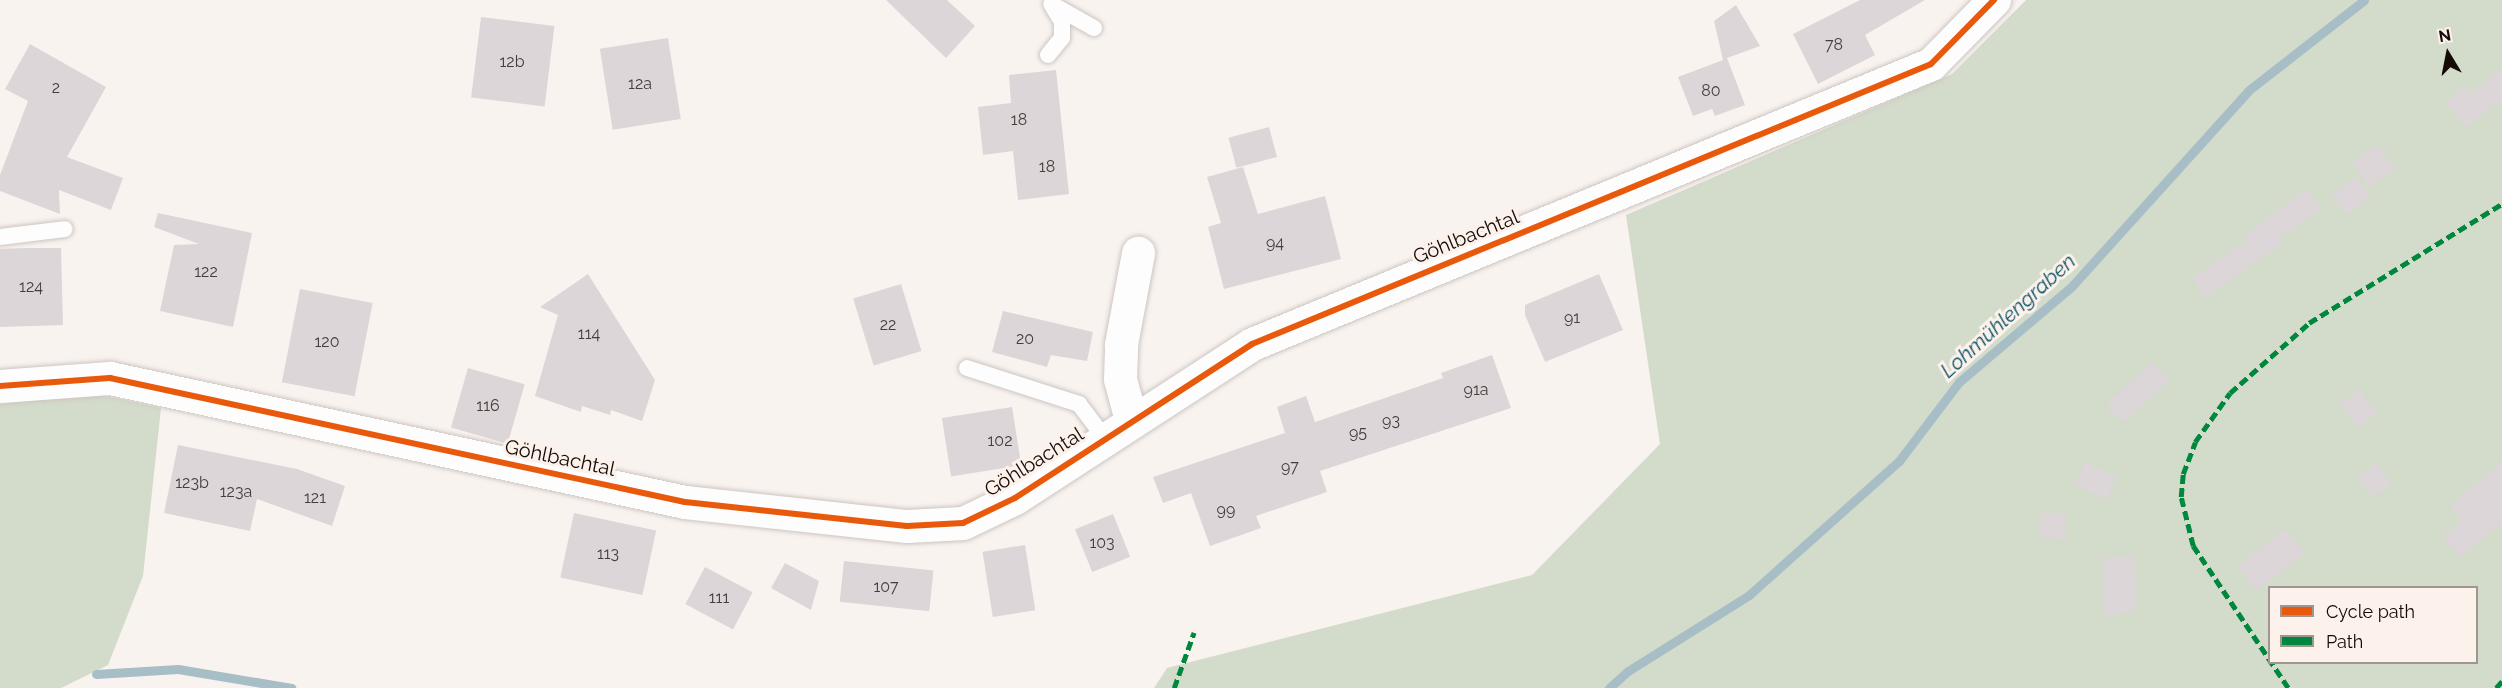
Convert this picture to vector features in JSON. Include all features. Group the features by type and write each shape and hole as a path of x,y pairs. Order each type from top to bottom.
{"street":[{"name":"Göhlbachtal","path":"0,386 110,378 685,502 907,526 963,523 1015,498 1117,429 1252,344 1931,64 1994,0"},
{"path":"1117,429 1121,344 1138,253"}],"lane":[{"path":"1048,2 1094,28"},
{"path":"1048,2 1062,22 1062,38 1048,55"},
{"path":"0,237 65,229"},
{"path":"967,368 1079,404 1117,429"}],"green space":[{"path":"2026,0 2502,0 2502,688 1154,688 1167,668 1532,575 1660,444 1626,215 1952,74"},
{"path":"97,394 161,408 143,576 108,665 61,688 0,688 0,404"}],"building":[{"path":"886,0 947,0 975,26 946,58"},
{"path":"1860,0 1925,0 1865,35 1875,55 1818,84 1793,34"},
{"path":"1736,5 1760,46 1727,58 1745,105 1715,116 1712,109 1693,116 1678,77 1723,60 1714,21"},
{"path":"481,17 554,26 545,106 471,97"},
{"path":"668,38 681,119 613,130 600,49"},
{"path":"30,44 106,87 67,157 123,178 111,210 59,190 60,214 0,191 0,175 28,101 5,89"},
{"path":"2502,68 2502,100 2465,127 2446,102 2465,87 2470,93"},
{"path":"1056,70 1069,194 1018,200 1013,151 983,155 978,107 1011,103 1009,75"},
{"path":"1269,127 1277,157 1236,168 1228,138"},
{"path":"2378,145 2395,169 2368,187 2352,163"},
{"path":"1243,167 1258,214 1325,196 1341,259 1224,289 1208,227 1221,223 1207,177"},
{"path":"2356,176 2371,196 2346,215 2331,195"},
{"path":"2307,189 2321,209 2279,239 2282,243 2205,298 2192,278 2246,241 2243,236"},
{"path":"158,213 252,233 233,327 160,311 174,245 199,244 154,227"},
{"path":"61,248 63,325 0,327 0,249"},
{"path":"588,274 655,380 642,421 611,410 610,415 582,406 581,412 535,396 558,315 540,307"},
{"path":"1599,274 1623,330 1545,362 1525,315 1525,305"},
{"path":"901,284 921,351 874,366 853,299"},
{"path":"300,289 373,303 355,396 282,382"},
{"path":"1003,311 1093,332 1087,361 1051,355 1047,367 992,352"},
{"path":"1492,355 1511,408 1320,471 1327,492 1256,516 1261,528 1210,546 1191,493 1163,503 1153,477 1285,433 1277,407 1306,396 1315,422 1443,378 1441,373"},
{"path":"2152,362 2169,380 2124,423 2107,404"},
{"path":"468,368 525,384 508,444 451,428"},
{"path":"2359,389 2377,413 2358,427 2340,403"},
{"path":"1012,407 1021,465 951,476 942,418"},
{"path":"178,445 297,469 345,486 332,526 257,499 250,531 164,513"},
{"path":"2085,462 2117,477 2106,499 2074,485"},
{"path":"2502,462 2502,522 2460,557 2443,537 2462,521 2450,505"},
{"path":"2376,463 2392,484 2372,498 2357,477"},
{"path":"574,513 656,530 642,595 560,578"},
{"path":"2040,513 2066,514 2065,539 2039,538"},
{"path":"1113,514 1130,557 1092,572 1075,529"},
{"path":"2285,529 2304,553 2256,591 2237,567"},
{"path":"1025,545 1035,610 993,617 983,552"},
{"path":"2134,556 2136,609 2105,618 2102,558"},
{"path":"844,561 934,570 929,611 840,602"},
{"path":"785,563 819,581 811,610 771,588"},
{"path":"705,567 753,592 733,629 685,604"}],"waterway":[{"name":"Lohmühlengraben","path":"1609,688 1628,671 1749,595 1899,461 1959,382 2072,286 2249,90 2364,0"},
{"name":"Lohmühlengraben","path":"96,674 178,669 291,688"}],"marked path":[{"path":"2268,658 2193,546 2181,497 2183,474 2195,442 2230,393 2309,323 2502,204"},
{"path":"1174,688 1194,632"},
{"path":"2272,664 2288,688"},
{"path":"2496,688 2502,681"}],"cycle path":[{"path":"0,386 110,378 685,502 907,526 963,523 1015,498 1252,344 1931,64 1994,0"}]}
